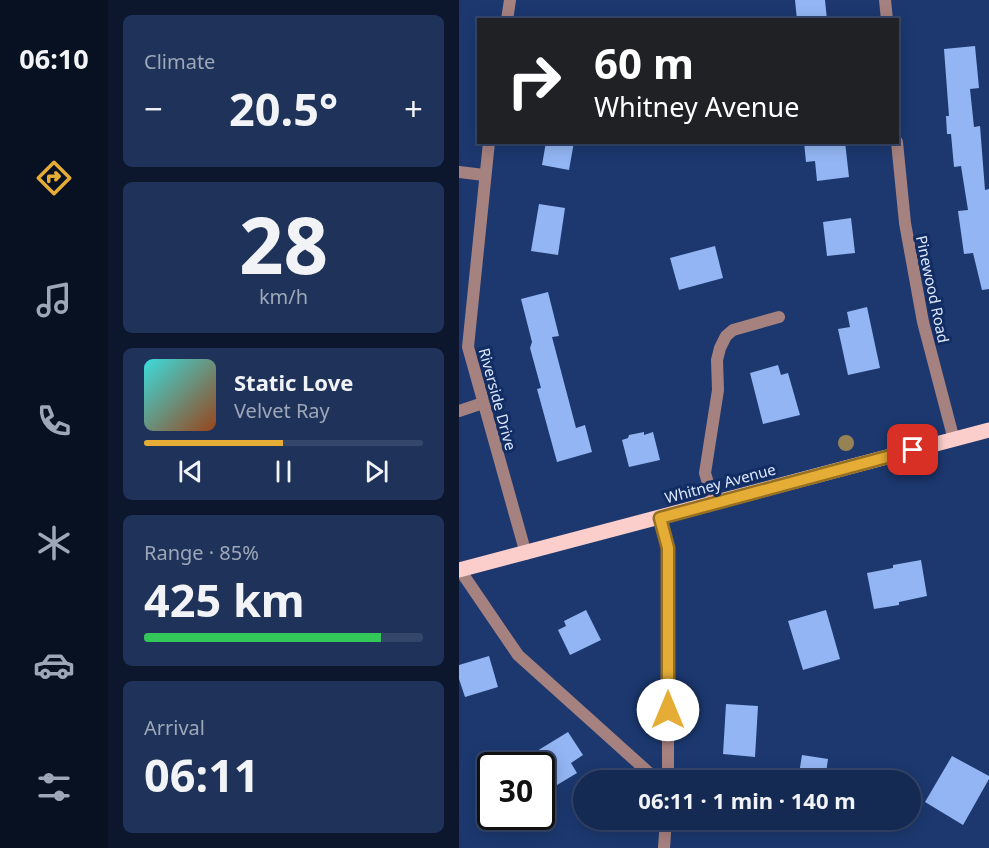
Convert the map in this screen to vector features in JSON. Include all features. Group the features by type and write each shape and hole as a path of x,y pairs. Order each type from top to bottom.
{"main road":[{"name":"Whitney Avenue","path":"459,570 989,430"}],"street":[{"path":"507,18 510,0"},
{"path":"885,0 887,18"},
{"name":"Riverside Drive","path":"489,144 468,347 526,554"},
{"name":"Pinewood Road","path":"897,144 905,223 923,322 954,440"},
{"path":"459,172 484,175"},
{"path":"714,503 705,473 718,390 717,360 720,348 726,336 733,330 779,317"},
{"path":"459,411 483,403"},
{"path":"660,518 668,548 668,770"},
{"path":"459,570 519,655 646,770"},
{"path":"664,848 665,830"}],"building":[{"path":"795,0 825,0 827,18 797,18"},
{"path":"975,46 979,88 970,89 974,127 980,126 985,190 989,189 989,289 982,290 973,253 964,254 958,211 968,210 961,166 954,167 951,134 947,134 946,116 949,116 944,49"},
{"path":"546,144 574,144 569,170 542,165"},
{"path":"804,144 845,144 849,177 817,181 815,161 806,162"},
{"path":"539,204 565,208 558,255 531,251"},
{"path":"851,218 855,253 827,256 823,222"},
{"path":"715,246 723,278 679,290 670,258"},
{"path":"548,292 559,336 552,337 576,428 585,425 592,452 557,462 537,389 541,388 530,348 532,342 521,299"},
{"path":"867,307 880,368 848,375 838,329 850,327 847,312"},
{"path":"778,365 781,375 788,373 800,415 763,424 750,373"},
{"path":"644,432 644,435 653,432 660,460 629,467 622,440 628,438 629,435"},
{"path":"921,560 927,596 899,602 899,605 874,609 867,573"},
{"path":"586,610 601,640 570,655 558,630 566,626 564,621"},
{"path":"826,610 840,659 803,670 788,621"},
{"path":"489,656 498,687 465,697 459,679 459,665"},
{"path":"726,704 758,706 755,757 723,754"},
{"path":"568,732 583,755 571,763 575,770 573,770 573,775 555,786 555,752 535,752"},
{"path":"802,755 828,759 826,770 800,770"},
{"path":"952,756 989,776 963,825 925,802"}],"route":[{"path":"668,710 668,548 660,518 913,450"}]}
